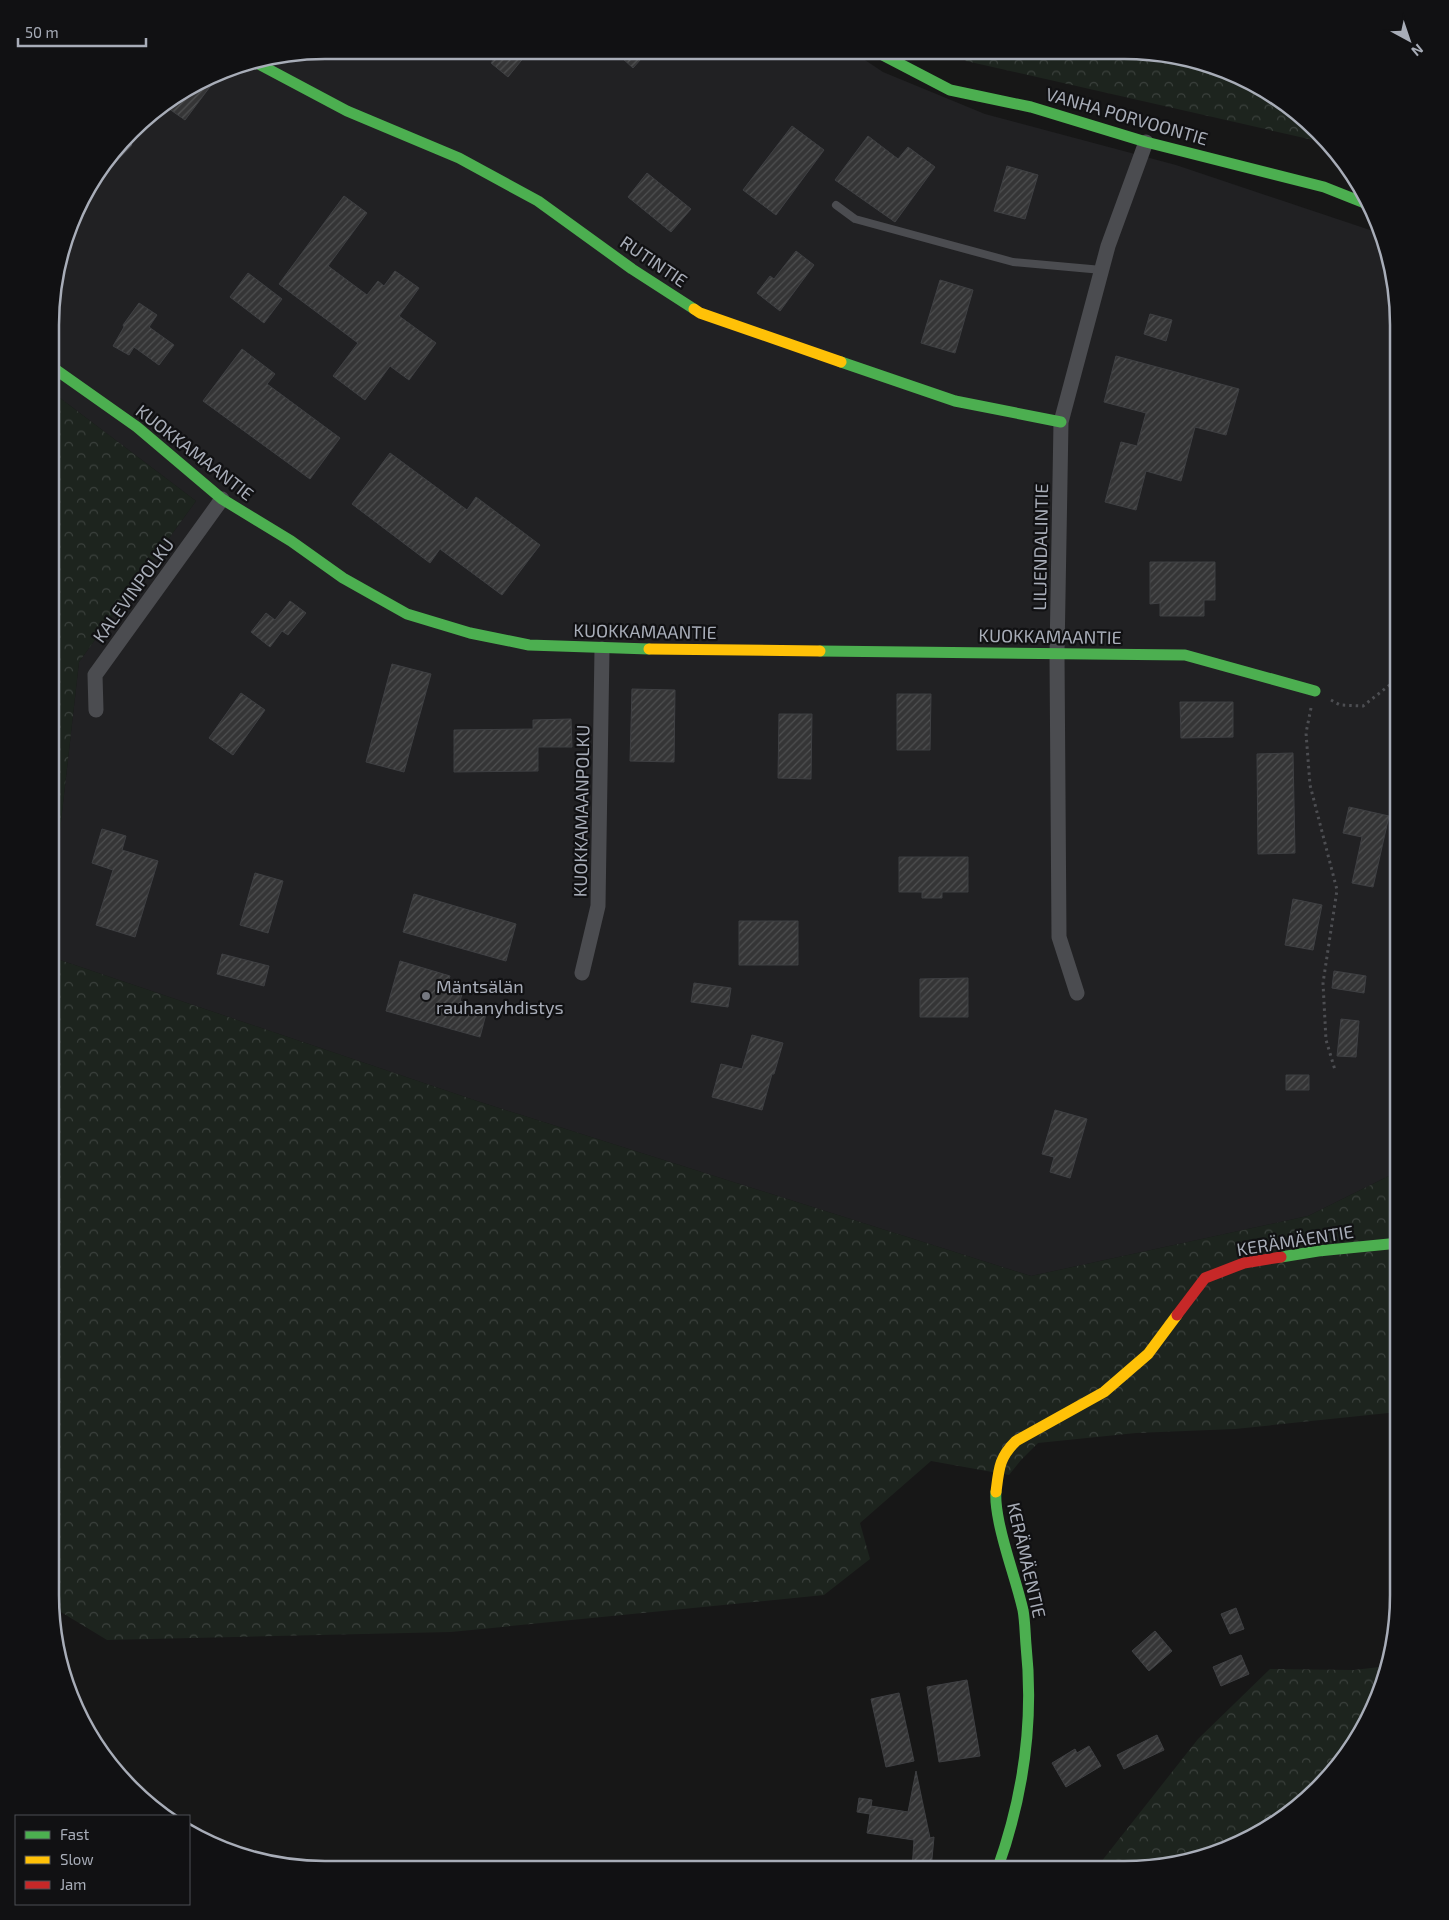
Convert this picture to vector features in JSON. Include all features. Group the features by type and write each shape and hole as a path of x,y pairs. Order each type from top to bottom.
{"street":[{"name":"VANHA PORVOONTIE","path":"890,59 950,90 1031,107 1146,142 1324,187 1360,201"},
{"name":"RUTINTIE","path":"263,66 348,111 459,158 538,202 632,269 700,313 955,401 1062,422"},
{"name":"LILJENDALINTIE","path":"1077,993 1059,937 1057,654 1062,422 1108,246 1146,142"},
{"name":"KUOKKAMAANTIE","path":"59,372 137,427 222,499 291,541 343,578 406,614 470,633 529,645 602,649 1185,655 1315,690"},
{"name":"KALEVINPOLKU","path":"96,710 95,675 222,499"},
{"name":"KUOKKAMAANPOLKU","path":"582,973 598,906 602,649"},
{"name":"KERÄMÄENTIE","path":"1000,1861 1009,1837 1020,1788 1029,1721 1030,1669 1023,1611 1004,1547 995,1500 999,1467 1005,1452 1016,1441 1030,1432 1104,1392 1148,1354 1205,1278 1244,1263 1318,1251 1390,1244"}],"lane":[{"path":"836,204 855,219 1012,262 1102,270"}],"path":[{"path":"1335,1070 1326,1040 1323,983 1338,890 1310,785 1306,734 1315,690 1340,705 1363,706 1390,686"}],"shaded area":[{"path":"308,59 864,59 883,72 985,114 1176,165 1373,231 1385,273 1390,308 1390,1175 1308,1216 1031,1276 477,1101 59,960 59,839 79,662 196,501 59,397 59,308 61,290 73,239 86,207 104,177 125,149 149,125 192,94 239,73 273,64"}],"green space":[{"path":"964,59 1141,59 1176,64 1210,73 1257,94 1300,125 1315,140"},
{"path":"59,397 196,501 79,662 59,839"},
{"path":"59,960 477,1101 1031,1276 1308,1216 1390,1175 1390,1413 1235,1429 1136,1433 1038,1443 1009,1475 931,1461 860,1523 870,1559 824,1595 451,1632 107,1640 59,1611"},
{"path":"1380,1667 1363,1713 1345,1743 1324,1771 1286,1806 1257,1826 1210,1847 1159,1859 1102,1861 1198,1739 1270,1669 1354,1670"}],"building":[{"path":"494,59 523,59 508,77 491,63"},
{"path":"623,59 641,59 633,68"},
{"path":"212,84 185,120 170,109 192,94"},
{"path":"792,126 824,150 776,215 743,190"},
{"path":"868,136 898,159 908,147 935,167 895,222 835,180"},
{"path":"1007,166 1038,175 1025,219 994,211"},
{"path":"647,173 691,209 671,232 628,197"},
{"path":"344,196 367,213 328,266 367,295 378,281 384,286 395,271 419,288 399,316 436,343 409,380 390,366 365,400 333,376 358,343 279,284"},
{"path":"796,251 814,265 780,311 757,293 770,276 774,279"},
{"path":"248,273 282,299 264,323 230,297"},
{"path":"940,280 973,290 955,353 921,343"},
{"path":"139,303 157,315 149,327 174,345 159,365 134,347 129,355 113,346 124,327 123,325"},
{"path":"1150,314 1172,320 1166,341 1144,334"},
{"path":"242,349 275,374 267,384 340,438 310,479 203,401"},
{"path":"1116,356 1239,389 1226,435 1195,427 1181,481 1146,471 1136,510 1105,502 1121,442 1137,446 1146,413 1104,402"},
{"path":"390,453 467,510 476,497 540,545 502,595 440,549 430,563 352,504"},
{"path":"1150,562 1215,562 1215,600 1204,600 1204,616 1160,616 1160,603 1150,604"},
{"path":"290,601 306,613 288,635 282,631 270,647 251,632 266,613 275,620"},
{"path":"392,664 431,674 404,772 366,762"},
{"path":"632,689 675,690 674,762 630,761"},
{"path":"241,693 265,710 233,755 209,738"},
{"path":"897,694 931,694 930,750 897,750"},
{"path":"1180,702 1233,702 1233,737 1181,738"},
{"path":"779,714 812,714 811,779 778,778"},
{"path":"571,719 572,747 538,747 538,771 454,772 454,730 533,729 533,720"},
{"path":"1293,753 1295,853 1258,854 1257,754"},
{"path":"1349,807 1389,816 1373,887 1352,883 1362,837 1343,833"},
{"path":"102,829 126,836 122,850 158,861 135,937 96,925 113,870 92,863"},
{"path":"899,857 968,857 968,892 942,892 942,898 922,898 922,892 899,892"},
{"path":"255,873 283,881 268,933 240,925"},
{"path":"414,894 516,924 506,961 403,932"},
{"path":"1293,899 1322,905 1313,950 1285,945"},
{"path":"739,921 798,921 798,965 739,965"},
{"path":"222,954 269,966 264,986 217,974"},
{"name":"Mäntsälän rauhanyhdistys","path":"400,961 450,976 447,986 463,991 460,1001 474,1005 472,1010 486,1014 480,1037 386,1011"},
{"path":"1334,971 1366,976 1364,993 1332,988"},
{"path":"968,978 968,1017 920,1017 920,979"},
{"path":"694,983 731,988 728,1007 691,1002"},
{"path":"1341,1019 1359,1021 1356,1057 1337,1056"},
{"path":"752,1035 783,1043 762,1110 712,1097 721,1064 742,1069"},
{"path":"1286,1075 1309,1075 1309,1090 1286,1090"},
{"path":"1055,1110 1087,1119 1070,1178 1050,1172 1054,1157 1042,1154"},
{"path":"1236,1608 1244,1629 1230,1634 1221,1614"},
{"path":"1155,1631 1172,1651 1149,1671 1132,1651"},
{"path":"1241,1655 1249,1674 1221,1686 1213,1667"},
{"path":"967,1680 980,1756 939,1762 927,1687"},
{"path":"899,1693 914,1761 886,1767 871,1699"},
{"path":"1157,1735 1164,1750 1124,1769 1117,1755"},
{"path":"1089,1746 1101,1766 1066,1787 1052,1763 1075,1749 1077,1753"},
{"path":"916,1771 930,1838 934,1837 932,1861 913,1861 914,1840 867,1833 870,1814 857,1812 859,1798 872,1800 871,1806 908,1812"}],"traffic: fast":[{"path":"890,59 950,90 1031,107 1146,142 1324,187 1360,201"},
{"path":"263,66 347,111 459,158 538,201 632,269 694,309"},
{"path":"841,362 955,401 1061,422"},
{"path":"59,372 137,427 222,499 291,541 343,578 407,614 470,633 529,645 649,649"},
{"path":"820,651 1185,655 1315,691"},
{"path":"1281,1257 1318,1251 1390,1244"},
{"path":"996,1492 996,1507 1001,1533 1024,1614 1028,1674 1027,1731 1020,1787 1014,1815 1000,1861"}],"traffic: slow":[{"path":"694,309 700,313 841,362"},
{"path":"649,649 820,651"},
{"path":"996,1492 1003,1458 1016,1441 1104,1392 1148,1354 1177,1315"}],"traffic: jam":[{"path":"1177,1315 1205,1278 1244,1263 1281,1257"}],"place":[{"name":"Mäntsälän rauhanyhdistys","path":"426,996"}]}
